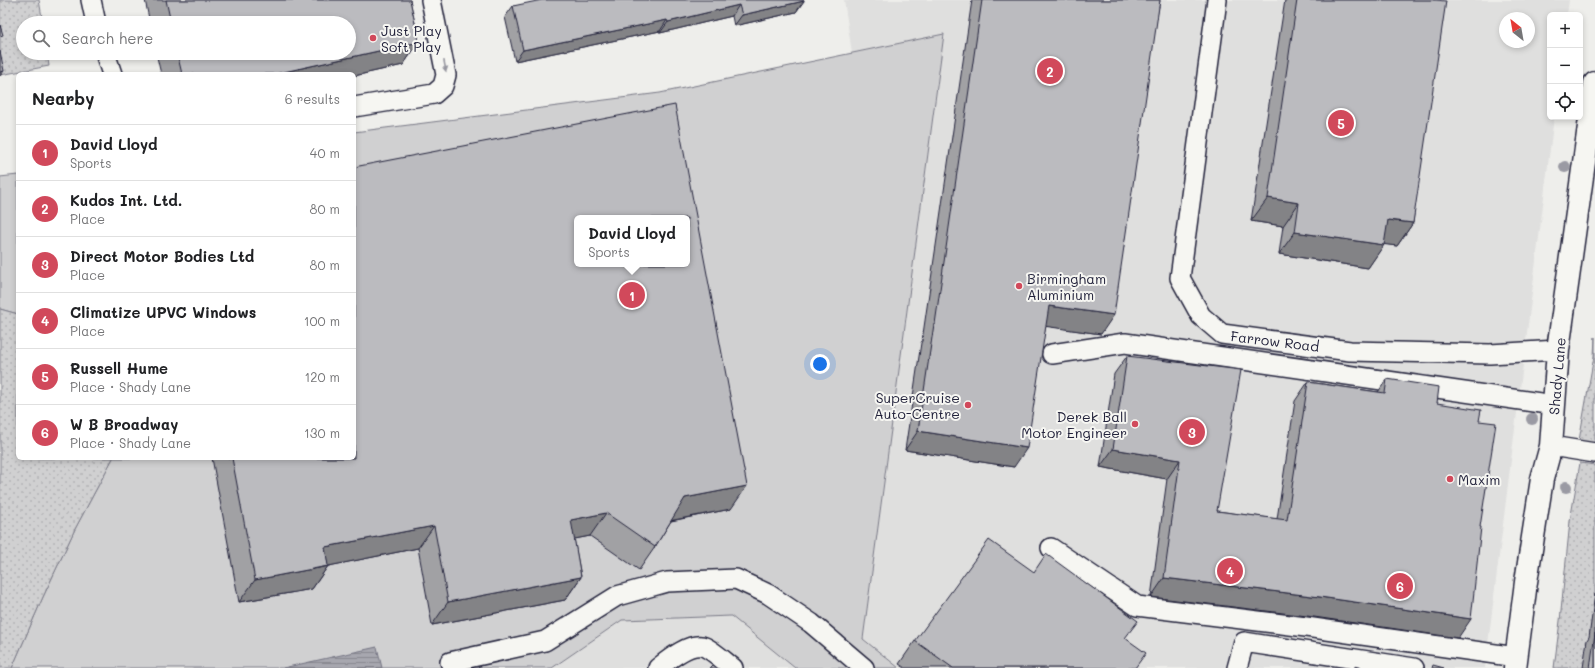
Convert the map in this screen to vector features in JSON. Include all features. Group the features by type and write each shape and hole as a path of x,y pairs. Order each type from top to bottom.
{"street":[{"name":"Shady Lane","path":"1516,663 1526,582 1542,479 1551,446 1558,350 1595,83"}],"lane":[{"path":"91,0 94,16"},
{"path":"356,107 434,94 443,86 446,75 431,0"},
{"name":"Farrow Road","path":"1217,0 1180,278 1201,316 1222,334 1350,351 1490,354 1558,350"},
{"path":"108,60 111,72"},
{"path":"1052,354 1126,343 1554,405"},
{"path":"1551,446 1595,453"},
{"path":"1051,548 1137,606 1306,627 1516,663"},
{"path":"450,662 545,641 617,596 667,582 736,579 774,598 810,623 864,668"},
{"path":"1237,668 1244,642 1414,668"},
{"path":"658,668 670,658 691,646 704,646 733,668"}],"shaded area":[{"path":"0,0 39,0 42,16 16,16 16,60 48,60 49,66 0,75"},
{"path":"844,0 1569,0 1567,12 1547,12 1547,120 1554,120 1485,668 899,668 863,639 944,34 852,53"},
{"path":"944,34 863,639 899,668 795,668 731,616 622,620 552,668 12,668 75,529 112,460 356,460 356,132 660,93"},
{"path":"16,175 16,313 0,309 0,177"},
{"path":"0,309 16,313 16,460 112,460 75,529 12,668 0,668"},
{"path":"1595,337 1595,449 1578,446 1594,356"},
{"path":"1580,463 1595,465 1595,668 1554,668 1570,521"},
{"path":"732,616 795,668 552,668 622,620"},
{"path":"377,647 382,668 283,668"}],"building":[{"path":"166,0 410,0 419,42 356,56 356,16 169,16"},
{"path":"542,0 804,1 742,15 739,5 668,22 667,20 523,50 513,6"},
{"path":"982,0 1160,0 1114,315 1049,306 1027,448 918,431"},
{"path":"1297,0 1446,1 1413,223 1388,220 1384,245 1295,232 1299,203 1268,198"},
{"path":"0,25 3,35 0,36"},
{"path":"0,51 4,71 0,72"},
{"path":"179,60 338,60 284,72 182,72"},
{"path":"675,105 747,486 685,498 655,547 606,513 571,520 581,577 448,602 434,526 325,547 328,566 255,580 232,460 356,460 356,167"},
{"path":"1127,356 1241,370 1217,511 1287,520 1308,382 1385,393 1387,379 1439,387 1437,403 1481,410 1479,421 1496,423 1480,527 1471,619 1320,597 1164,578 1180,460 1113,449"},
{"path":"989,540 1034,572 1046,554 1138,621 1125,638 1146,653 1135,668 953,668 915,641"},
{"path":"1595,633 1595,668 1590,668"},
{"path":"713,665 717,668 710,668"},
{"path":"1433,665 1444,668 1432,668"}],"place":[{"name":"Just Play Soft Play","path":"373,38"},
{"name":"Kudos Int. Ltd.","path":"1050,71"},
{"name":"Russell Hume","path":"1341,123"},
{"name":"Birmingham Aluminium","path":"1019,286"},
{"name":"David Lloyd","path":"632,295"},
{"name":"SuperCruise Auto-Centre","path":"968,405"},
{"name":"Derek Ball Motor Engineer","path":"1135,424"},
{"name":"Direct Motor Bodies Ltd","path":"1192,432"},
{"name":"Maxim","path":"1450,479"},
{"name":"Climatize UPVC Windows","path":"1230,571"},
{"name":"W B Broadway","path":"1400,586"}]}
